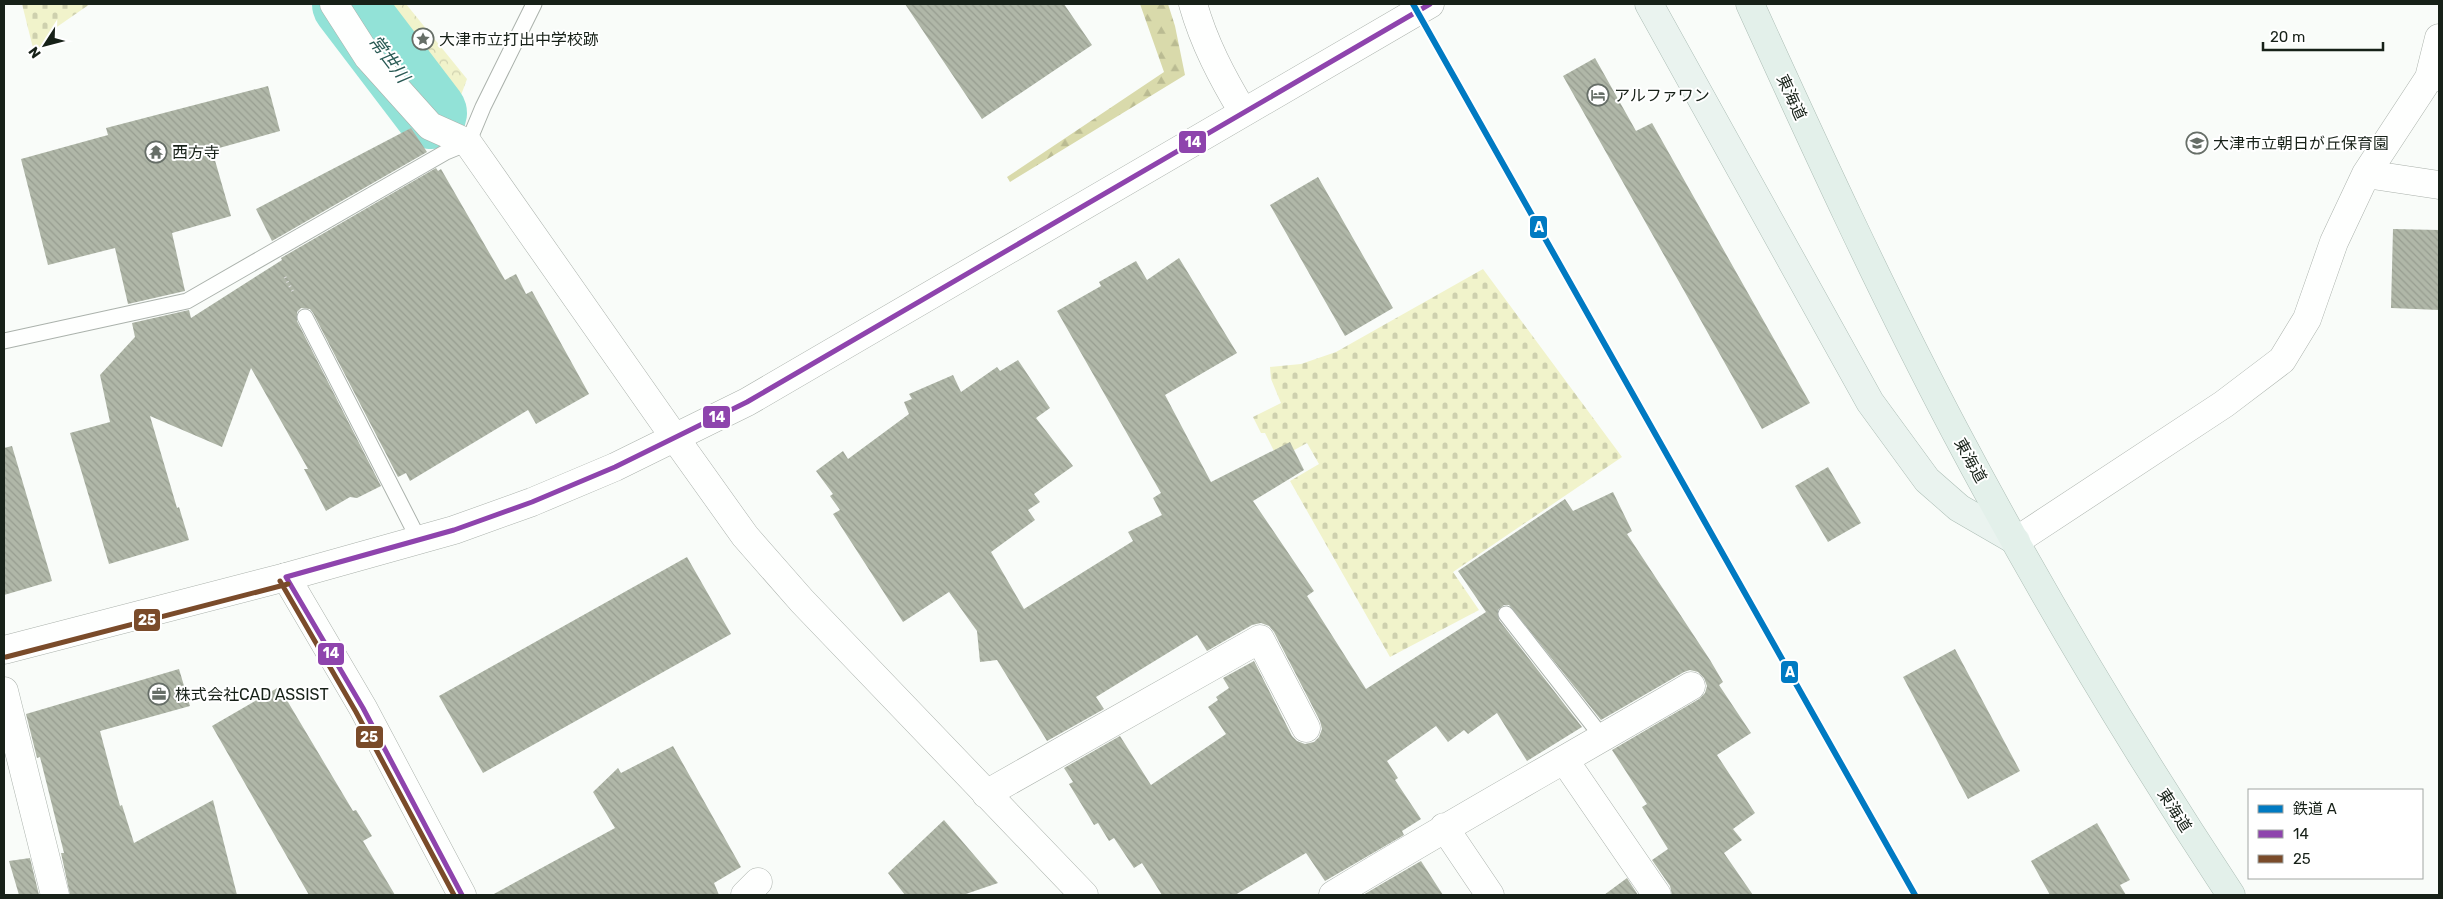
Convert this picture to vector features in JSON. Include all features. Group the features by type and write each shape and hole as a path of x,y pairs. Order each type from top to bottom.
{"highway":[{"name":"東海道","path":"1750,4 1818,152 1954,430 2016,541 2150,769 2231,895"}],"main road":[{"path":"1650,4 1870,402 1927,480 1959,508 2016,541"}],"street":[{"path":"334,4 368,57 430,126 468,143 745,536 802,601 1084,895"},
{"path":"1193,4 1201,33 1217,67 1243,112"},
{"path":"4,650 286,577 419,540 532,502 615,467 799,373 1430,4"},
{"path":"2016,541 2224,404 2282,360 2307,319 2334,242 2366,174 2434,77 2439,38"},
{"path":"2366,174 2439,185"},
{"path":"286,577 363,708 462,895"},
{"path":"986,794 1260,639 1306,728"},
{"path":"1333,895 1444,827 1565,761 1691,686"},
{"path":"4,691 55,895"},
{"path":"1565,761 1657,895"},
{"path":"1444,827 1490,895"}],"lane":[{"path":"4,341 187,301 446,152 468,143 483,107 534,4"},
{"path":"305,318 419,540"},
{"path":"1506,614 1603,738"}],"path":[{"path":"273,252 305,318"}],"green space":[{"path":"22,4 90,4 51,31 35,56"},
{"path":"355,4 406,4 467,79 453,117 435,106"},
{"path":"1140,4 1168,4 1175,26 1185,75 1010,182 1007,177 1164,72"},
{"path":"1483,269 1622,457 1453,572 1479,610 1390,657 1290,481 1319,464 1307,443 1278,459 1265,433 1261,433 1253,417 1281,403 1271,379 1270,367 1301,364 1336,352"}],"building":[{"path":"905,4 1064,4 1092,45 982,119"},
{"path":"1595,58 1636,131 1652,123 1810,403 1762,429 1563,76"},
{"path":"268,86 280,131 212,150 231,216 172,233 185,291 128,304 115,248 48,265 21,159 108,135 106,128"},
{"path":"411,128 427,152 272,241 256,209"},
{"path":"436,168 438,171 441,169 505,280 516,274 526,294 532,291 589,394 536,424 528,410 410,481 406,473 398,477 313,313 310,309 301,308 297,312 297,321 381,486 357,498 350,497 326,511 304,469 308,469 251,368 222,447 150,416 177,508 179,507 189,540 109,564 70,433 110,422 100,375 135,337 132,323 189,310 191,318 282,260 281,258"},
{"path":"1318,177 1393,308 1345,336 1270,205"},
{"path":"2393,229 2439,230 2439,310 2391,308"},
{"path":"1179,258 1237,353 1165,395 1211,482 1290,442 1304,470 1253,501 1314,591 1307,596 1366,689 1486,612 1458,571 1565,499 1573,511 1613,492 1632,531 1627,534 1710,660 1723,682 1719,685 1751,733 1717,755 1755,813 1733,829 1742,840 1724,853 1753,895 1672,895 1670,886 1652,860 1668,849 1642,807 1647,804 1612,750 1699,699 1705,693 1707,686 1704,678 1698,672 1690,670 1684,672 1601,720 1509,605 1504,605 1498,610 1499,620 1582,727 1527,761 1497,713 1468,734 1464,730 1448,742 1436,726 1387,761 1398,778 1395,780 1421,819 1402,831 1404,835 1325,881 1306,853 1235,895 1162,895 1142,863 1134,868 1114,838 1109,841 1098,823 1094,825 1069,784 1073,782 1064,768 1120,736 1151,785 1226,734 1208,707 1218,700 1216,697 1229,688 1223,678 1254,661 1292,736 1297,741 1305,744 1314,742 1319,737 1322,729 1320,721 1274,632 1269,626 1261,623 1252,625 1207,651 1197,635 1096,697 1104,709 1047,741 997,660 980,662 977,631 949,592 903,622 833,514 840,510 830,496 833,494 816,471 843,451 848,459 909,414 904,402 912,399 909,394 953,375 961,392 997,367 1000,371 1018,360 1050,408 1036,418 1073,466 1034,494 1040,502 1028,510 1035,520 991,552 1024,609 1133,541 1128,532 1162,515 1153,498 1161,493 1057,311 1101,286 1099,282 1136,261 1147,280"},
{"path":"12,446 52,581 4,595 4,448"},
{"path":"1828,467 1861,523 1828,542 1795,486"},
{"path":"687,557 731,634 483,773 439,696"},
{"path":"1955,649 2020,771 1968,799 1903,677"},
{"path":"179,669 190,706 100,731 120,806 122,805 134,843 213,800 237,895 70,895 61,853 64,853 40,757 37,758 26,714"},
{"path":"279,687 353,811 356,810 372,836 363,841 395,895 309,895 212,726"},
{"path":"673,746 741,867 714,883 719,895 492,895 615,828 593,792 618,768 621,773"},
{"path":"944,820 998,883 963,895 905,895 888,873"},
{"path":"2097,823 2130,880 2120,885 2126,895 2050,895 2031,861"},
{"path":"30,858 39,895 19,895 9,861"},
{"path":"1421,861 1443,895 1363,895 1385,882"},
{"path":"1627,878 1638,895 1604,895"}],"waterway":[{"name":"常世川","path":"348,4 431,113"}],"rail line":[{"name":"A","path":"1413,4 1915,895"}],"transit line":[{"name":"14","path":"462,895 363,708 286,577 454,530 532,502 615,467 747,402 1430,4"},
{"name":"25","path":"280,581 356,712 454,895"},
{"name":"25","path":"6,657 288,584"}],"place":[{"name":"大津市立打出中学校跡","path":"423,39"},
{"name":"アルファワン","path":"1598,95"},
{"name":"大津市立朝日が丘保育園","path":"2197,143"},
{"name":"西方寺","path":"156,152"},
{"name":"株式会社CAD ASSIST","path":"159,694"}]}
